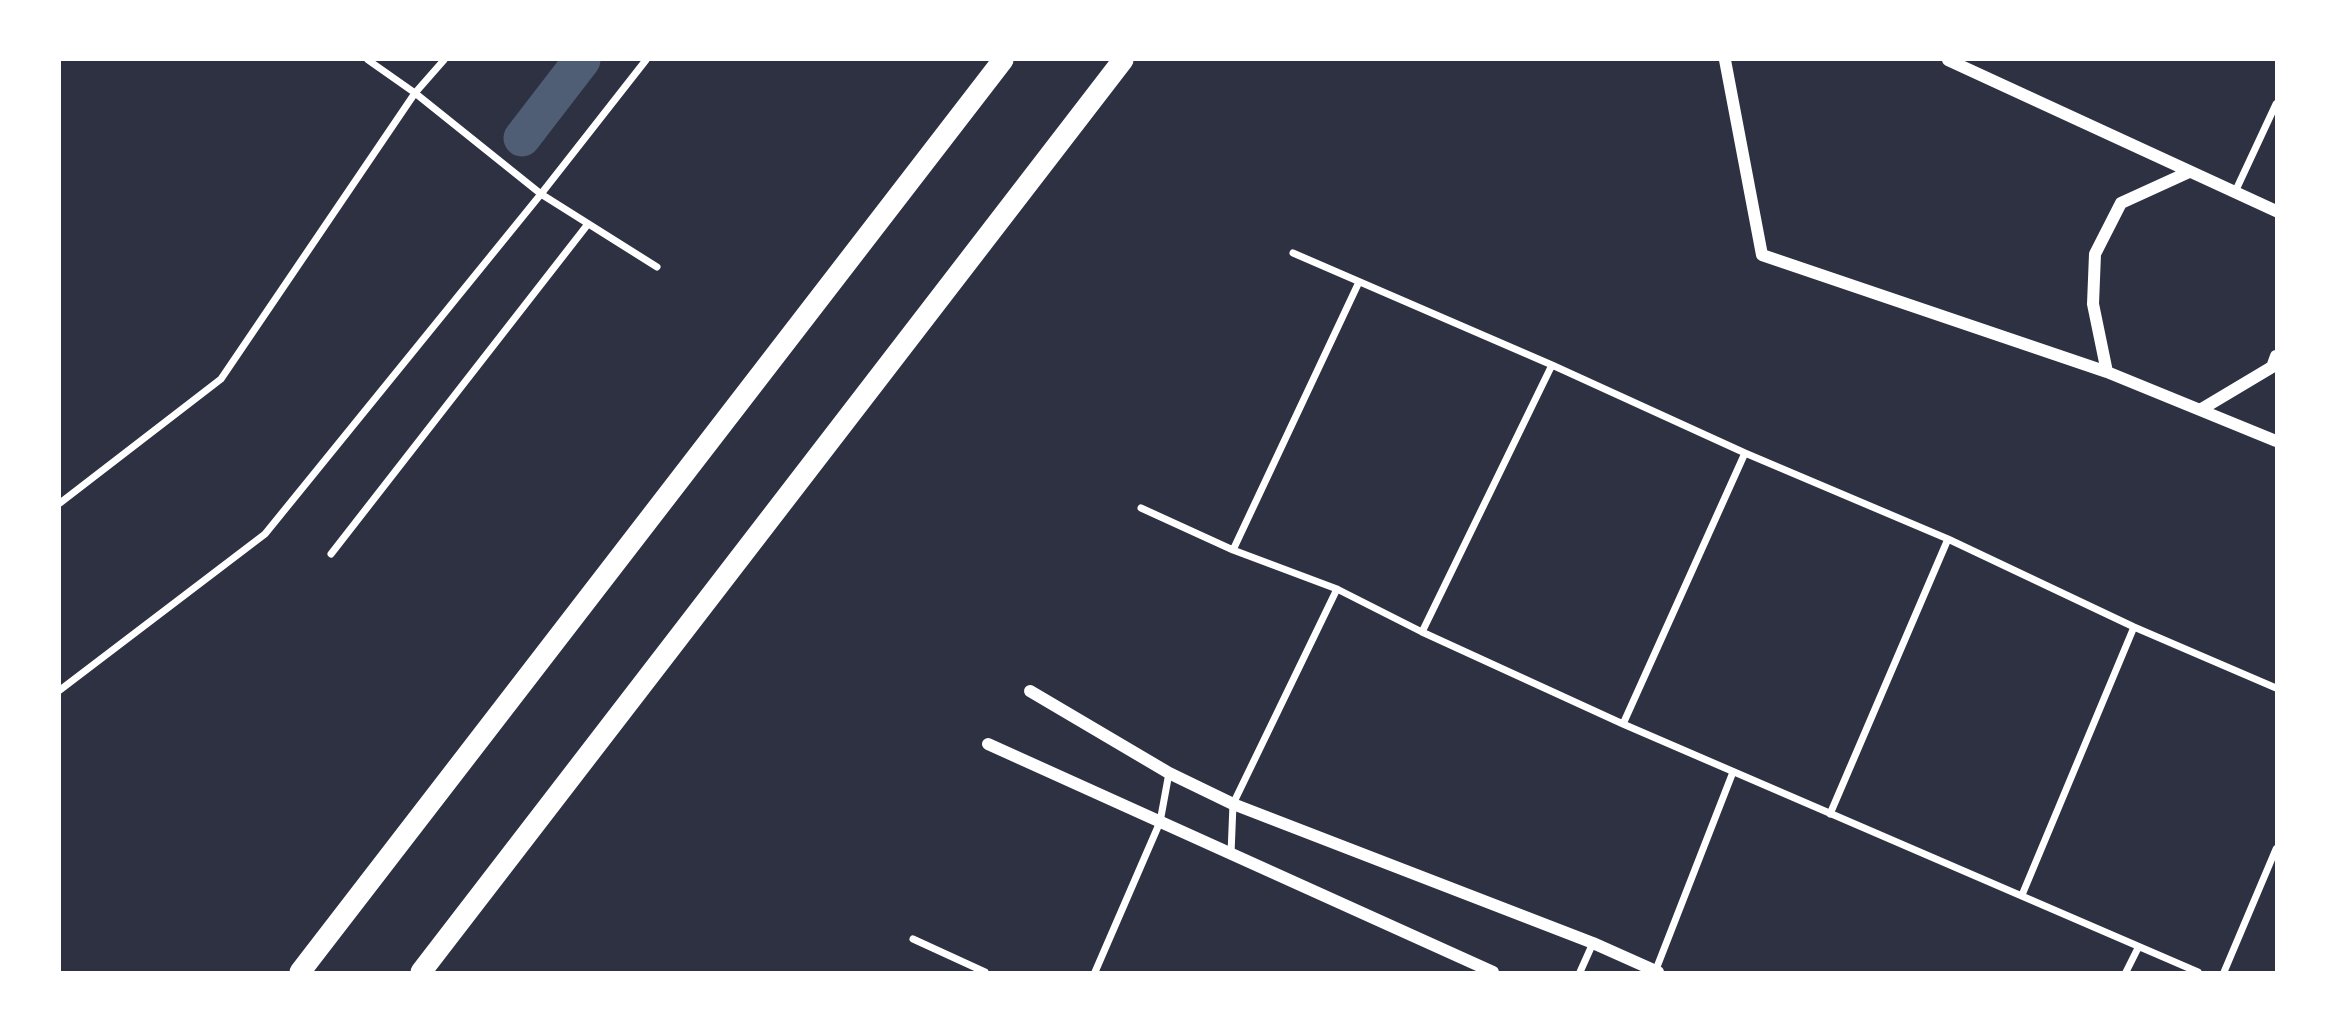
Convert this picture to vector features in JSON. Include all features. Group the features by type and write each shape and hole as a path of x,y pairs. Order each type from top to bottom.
{"highway":[{"path":"300,972 1003,60"},
{"path":"421,972 1123,60"}],"street":[{"path":"369,60 415,93 541,194 657,268"},
{"path":"60,503 221,379 415,93 444,60"},
{"path":"60,690 265,534 541,194 646,60"},
{"path":"1725,60 1762,255 2107,372 2277,441"},
{"path":"1948,60 2277,211"},
{"path":"2235,192 2277,104"},
{"path":"2107,372 2093,304 2095,254 2121,203 2189,172"},
{"path":"331,554 588,224"},
{"path":"1293,253 1552,365 1745,453 1948,539 2134,627 2277,688"},
{"path":"1233,550 1359,282"},
{"path":"2200,410 2272,367 2277,356"},
{"path":"1422,632 1552,365"},
{"path":"1623,724 1745,453"},
{"path":"1141,508 1233,550 1338,589 1422,632 1623,724 2198,972"},
{"path":"1830,814 1948,539"},
{"path":"1231,854 1233,804 1338,589"},
{"path":"2022,895 2134,627"},
{"path":"1030,691 1169,773 1233,804 1593,943 1656,972 1733,772"},
{"path":"988,744 1493,972"},
{"path":"1095,972 1160,822 1169,773"},
{"path":"2224,972 2277,849"},
{"path":"913,939 975,971 985,972"},
{"path":"1580,972 1593,943"},
{"path":"2126,972 2138,948"}],"waterway":[{"path":"522,138 582,60"}]}
